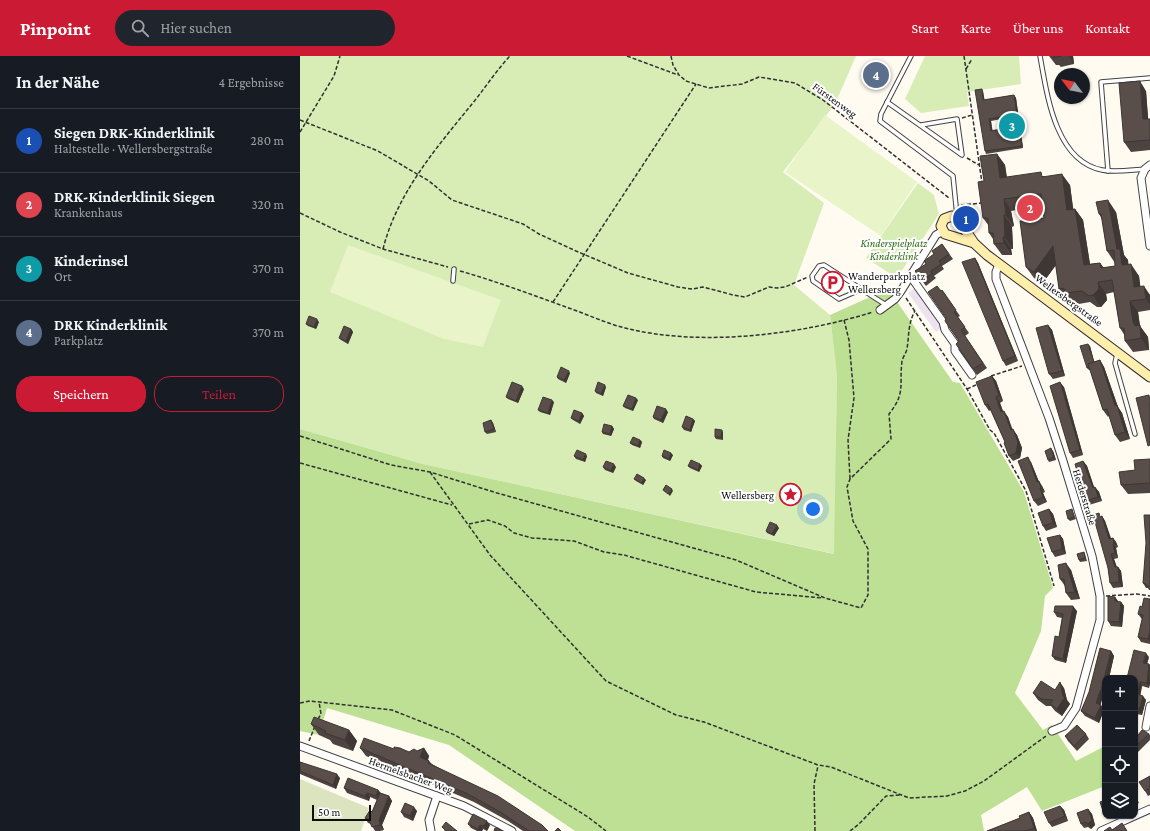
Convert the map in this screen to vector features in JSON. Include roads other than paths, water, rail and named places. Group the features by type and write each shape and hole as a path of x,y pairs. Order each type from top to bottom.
{"street":[{"path":"1147,167 1141,178 1141,184 1150,246"},
{"path":"880,310 887,306 901,291 936,235 943,232 941,226 944,219 952,216 958,218"},
{"name":"Wellersbergstraße","path":"958,218 974,243 999,264 1150,377"},
{"name":"Wellersbergstraße","path":"943,232 948,236 974,243"},
{"name":"Herderstraße","path":"999,264 996,272 996,279 1064,461 1092,556 1100,596 1100,620 1076,708 1064,726 1052,731"},
{"path":"910,277 943,322 945,330 955,344 955,351 972,375"},
{"path":"1146,726 1150,706"},
{"name":"Hermelsbacher Weg","path":"303,747 437,796 488,817 512,831"},
{"path":"431,831 429,820 437,796"},
{"path":"1101,831 1150,809"}],"lane":[{"path":"911,56 881,114 880,121 953,176 958,218"},
{"path":"1040,56 1050,109 1061,136 1084,162 1100,170 1108,171 1147,167"},
{"path":"1108,171 1101,82 1150,78"},
{"path":"887,102 962,155 957,119 921,125"},
{"path":"862,289 839,299 813,281 812,276 819,266 824,265 862,289 887,306"},
{"path":"453,281 454,269"},
{"path":"1117,351 1115,363 1135,434"}],"place":[{"name":"DRK Kinderklinik","path":"876,75"},
{"name":"Kinderinsel","path":"1012,126"},
{"name":"DRK-Kinderklinik Siegen","path":"1030,208"},
{"name":"Siegen DRK-Kinderklinik","path":"966,219"},
{"name":"Wanderparkplatz Wellersberg","path":"832,282"},
{"name":"Wellersberg","path":"790,495"}],"park label":[{"name":"Kinderspielplatz Kinderklink","path":"894,249"}]}
